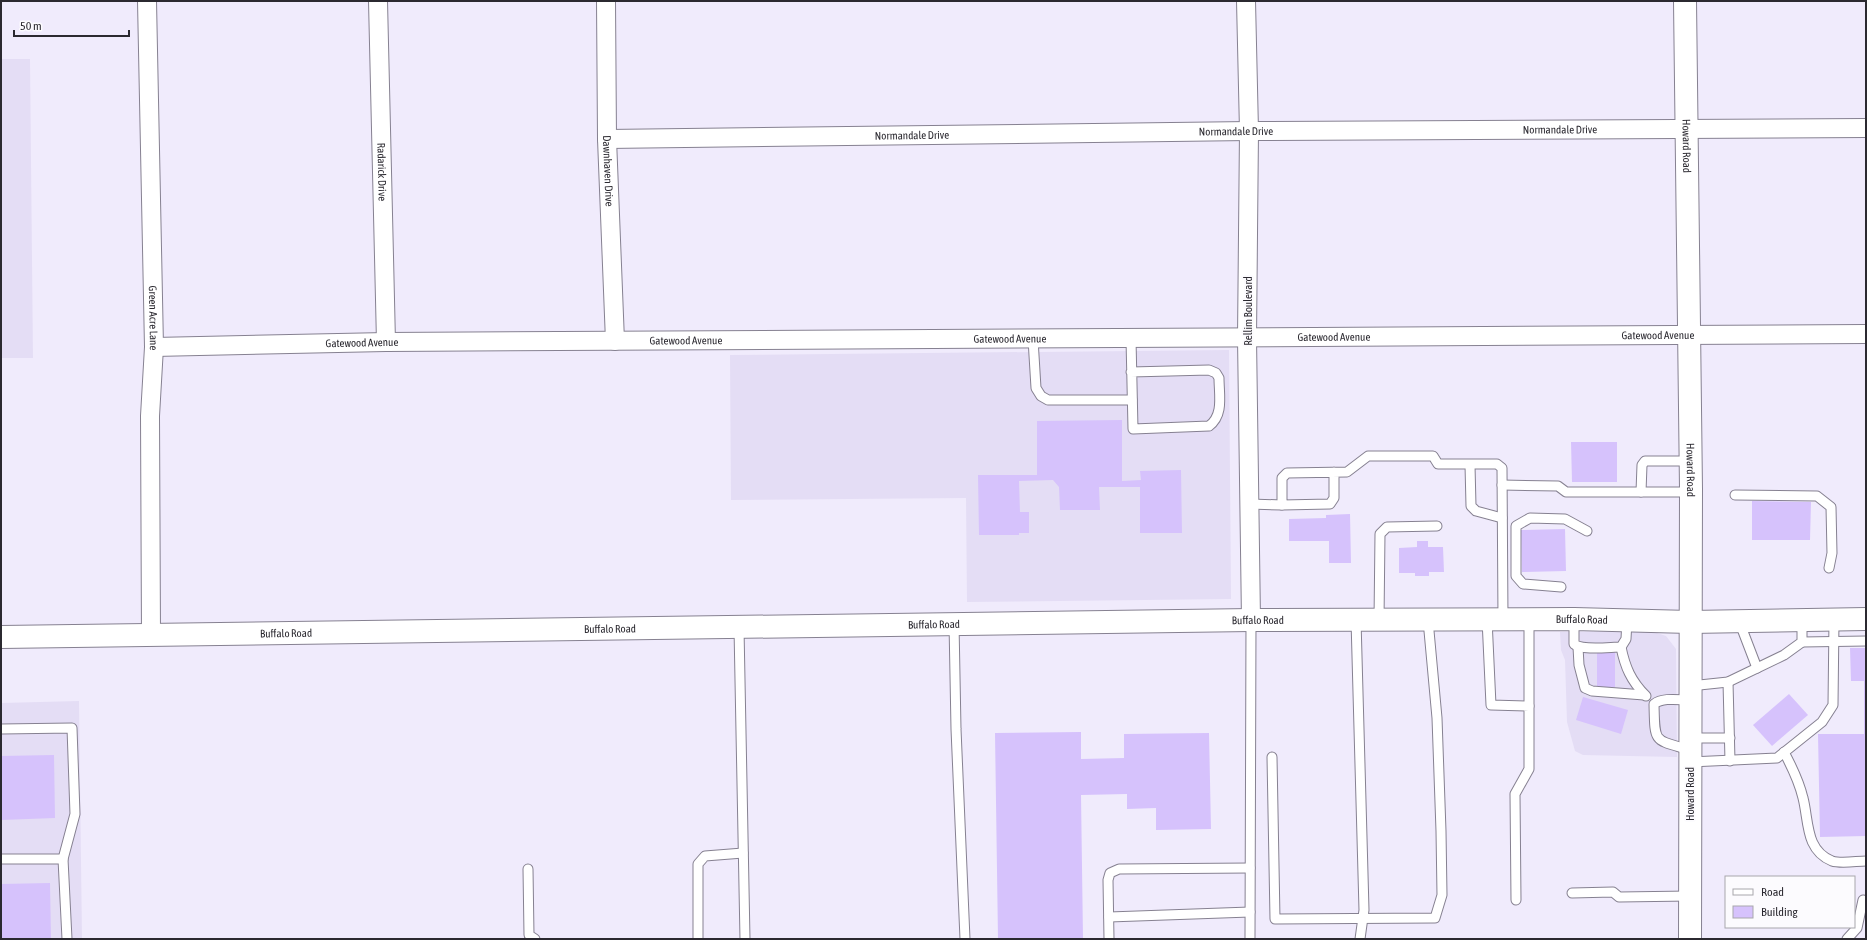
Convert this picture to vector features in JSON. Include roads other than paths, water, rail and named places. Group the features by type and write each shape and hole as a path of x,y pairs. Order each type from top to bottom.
{"main road":[{"name":"Howard Road","path":"1685,1 1690,460 1690,939"},
{"name":"Buffalo Road","path":"1,637 740,628 954,623 1495,619 1574,619 1690,622 1739,621 1802,631 1834,620 1866,619"}],"street":[{"name":"Green Acre Lane","path":"147,1 154,346 150,416 151,635"},
{"name":"Radarick Drive","path":"378,1 386,342"},
{"name":"Dawnhaven Drive","path":"606,1 607,139 615,341"},
{"name":"Rellim Boulevard","path":"1246,1 1249,131 1247,338 1251,620"},
{"name":"Normandale Drive","path":"607,139 1249,131 1866,128"},
{"name":"Gatewood Avenue","path":"154,346 386,342 1866,334"}],"lane":[{"path":"1033,339 1036,388 1041,396 1048,400 1132,400"},
{"path":"1131,339 1131,372 1133,429 1209,426 1216,421 1219,414 1219,378 1216,373 1210,370 1131,372"},
{"path":"1282,505 1282,478 1287,473 1347,472 1368,456 1433,456 1438,464 1497,464 1502,468 1502,518 1491,705 1529,706"},
{"path":"1641,492 1642,465 1645,460 1690,460"},
{"path":"1470,465 1471,506 1476,511 1502,518"},
{"path":"1250,504 1330,504 1334,498 1334,472"},
{"path":"1502,485 1558,486 1566,492 1690,492"},
{"path":"1735,495 1817,496 1832,507 1832,553 1829,568"},
{"path":"1561,587 1522,584 1516,576 1516,526 1530,518 1565,519 1587,531"},
{"path":"1379,620 1380,534 1387,526 1437,526"},
{"path":"1516,900 1515,794 1528,769 1529,619"},
{"path":"1574,619 1574,644 1578,647 1579,665 1585,688 1592,691 1644,695"},
{"path":"1250,939 1251,620"},
{"path":"1356,620 1364,910 1360,939"},
{"path":"1272,757 1275,919 1435,918 1442,895 1435,689 1428,620"},
{"path":"1627,620 1626,639 1622,647 1625,666 1637,687 1654,704 1655,734 1661,741 1730,761 1777,758 1822,722 1833,705 1834,620"},
{"path":"1739,621 1757,668"},
{"path":"954,623 956,729 965,939"},
{"path":"740,628 745,939"},
{"path":"1654,704 1657,701 1728,682 1784,655 1802,631 1834,642 1866,641"},
{"path":"1578,647 1622,647"},
{"path":"1728,682 1730,761"},
{"path":"1,729 72,728 75,814 63,859 67,939"},
{"path":"1690,750 1730,738"},
{"path":"1784,752 1800,786 1804,799 1808,832 1816,851 1833,861 1866,861"},
{"path":"698,939 698,864 705,856 743,853"},
{"path":"1,859 63,859"},
{"path":"1109,939 1108,880 1110,873 1119,869 1250,868"},
{"path":"528,869 529,935 535,939"},
{"path":"1572,893 1613,892 1619,897 1690,896"},
{"path":"1847,939 1857,928 1863,900"},
{"path":"1109,917 1250,912"}]}
